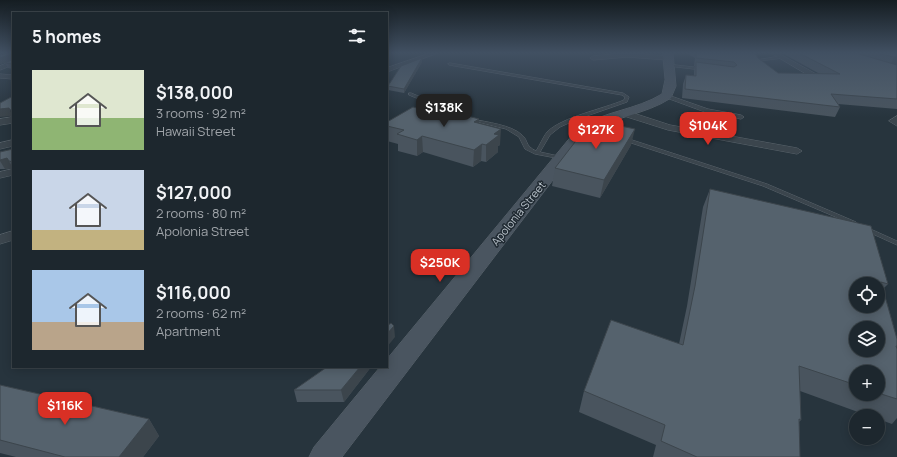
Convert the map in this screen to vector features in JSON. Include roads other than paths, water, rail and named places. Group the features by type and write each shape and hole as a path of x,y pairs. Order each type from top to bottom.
{"main road":[{"path":"666,96 670,85 669,74"},
{"name":"Apolonia Street","path":"324,457 562,158 595,123 630,112 666,96"}],"street":[{"path":"813,74 823,80"},
{"path":"0,76 12,77"},
{"path":"666,96 707,111 741,117"},
{"path":"630,112 668,127 796,151"},
{"path":"897,119 894,121 897,123"},
{"path":"0,122 12,120"},
{"path":"0,146 12,144"},
{"path":"0,175 12,172"},
{"path":"0,240 12,236"}],"lane":[{"path":"510,74 623,94 627,97 626,101 618,105 567,122 549,133 537,153"},
{"path":"410,94 468,118 507,128 521,136 527,148 537,153 562,158"},
{"path":"618,105 630,112"},
{"path":"614,136 791,195 897,243"}]}
